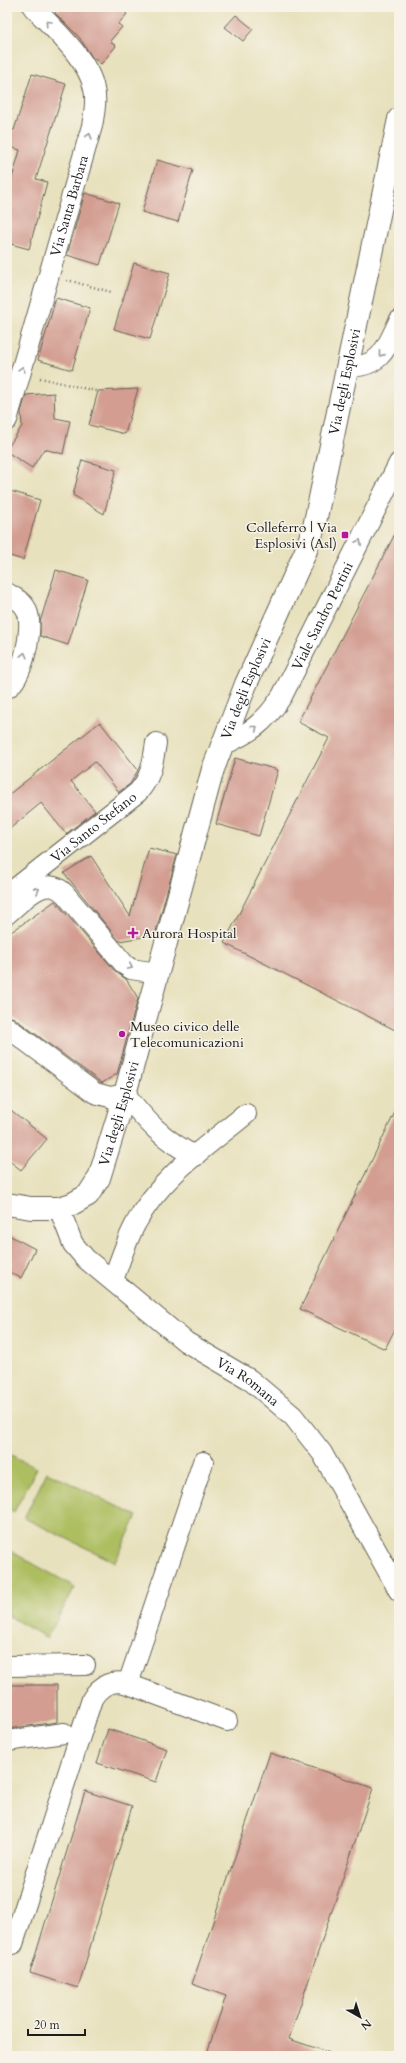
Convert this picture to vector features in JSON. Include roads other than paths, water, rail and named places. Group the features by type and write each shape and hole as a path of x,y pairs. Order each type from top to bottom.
{"main road":[{"name":"Via degli Esplosivi","path":"7,1204 31,1208 59,1208 83,1199 97,1184 125,1094 209,782 221,746 254,665 305,553 314,527 399,119"},
{"name":"Via degli Esplosivi","path":"7,1196 31,1208"}],"street":[{"name":"Via Santa Barbara","path":"7,420 92,126 95,98 94,88 86,69 60,36 33,7"},
{"path":"347,367 363,367 379,358 388,345 399,321"},
{"name":"Viale Sandro Pertini","path":"221,746 255,728 267,717 280,699 399,463"},
{"path":"7,594 19,600 27,610 30,631 19,673 7,688"},
{"name":"Via Santo Stefano","path":"7,895 138,792 146,782 151,770 156,744"},
{"path":"7,914 36,890 49,885 55,887 65,894 125,965 131,969 157,973"},
{"path":"7,1027 95,1093 110,1097 125,1094 158,1134 181,1150 195,1156"},
{"path":"113,1280 132,1231 142,1212 163,1185 195,1156 246,1114"},
{"name":"Via Romana","path":"59,1208 73,1244 86,1259 186,1342 248,1379 278,1402 296,1420 322,1453 398,1584"},
{"path":"128,1684 203,1462"},
{"path":"7,1666 85,1665"},
{"path":"13,1944 92,1699 104,1685 117,1682 128,1684 227,1721"},
{"path":"7,1741 64,1733"}],"place":[{"name":"Colleferro | Via Esplosivi (Asl)","path":"345,535"},
{"name":"Aurora Hospital","path":"133,933"},
{"name":"Museo civico delle Telecomunicazioni","path":"122,1034"}]}
